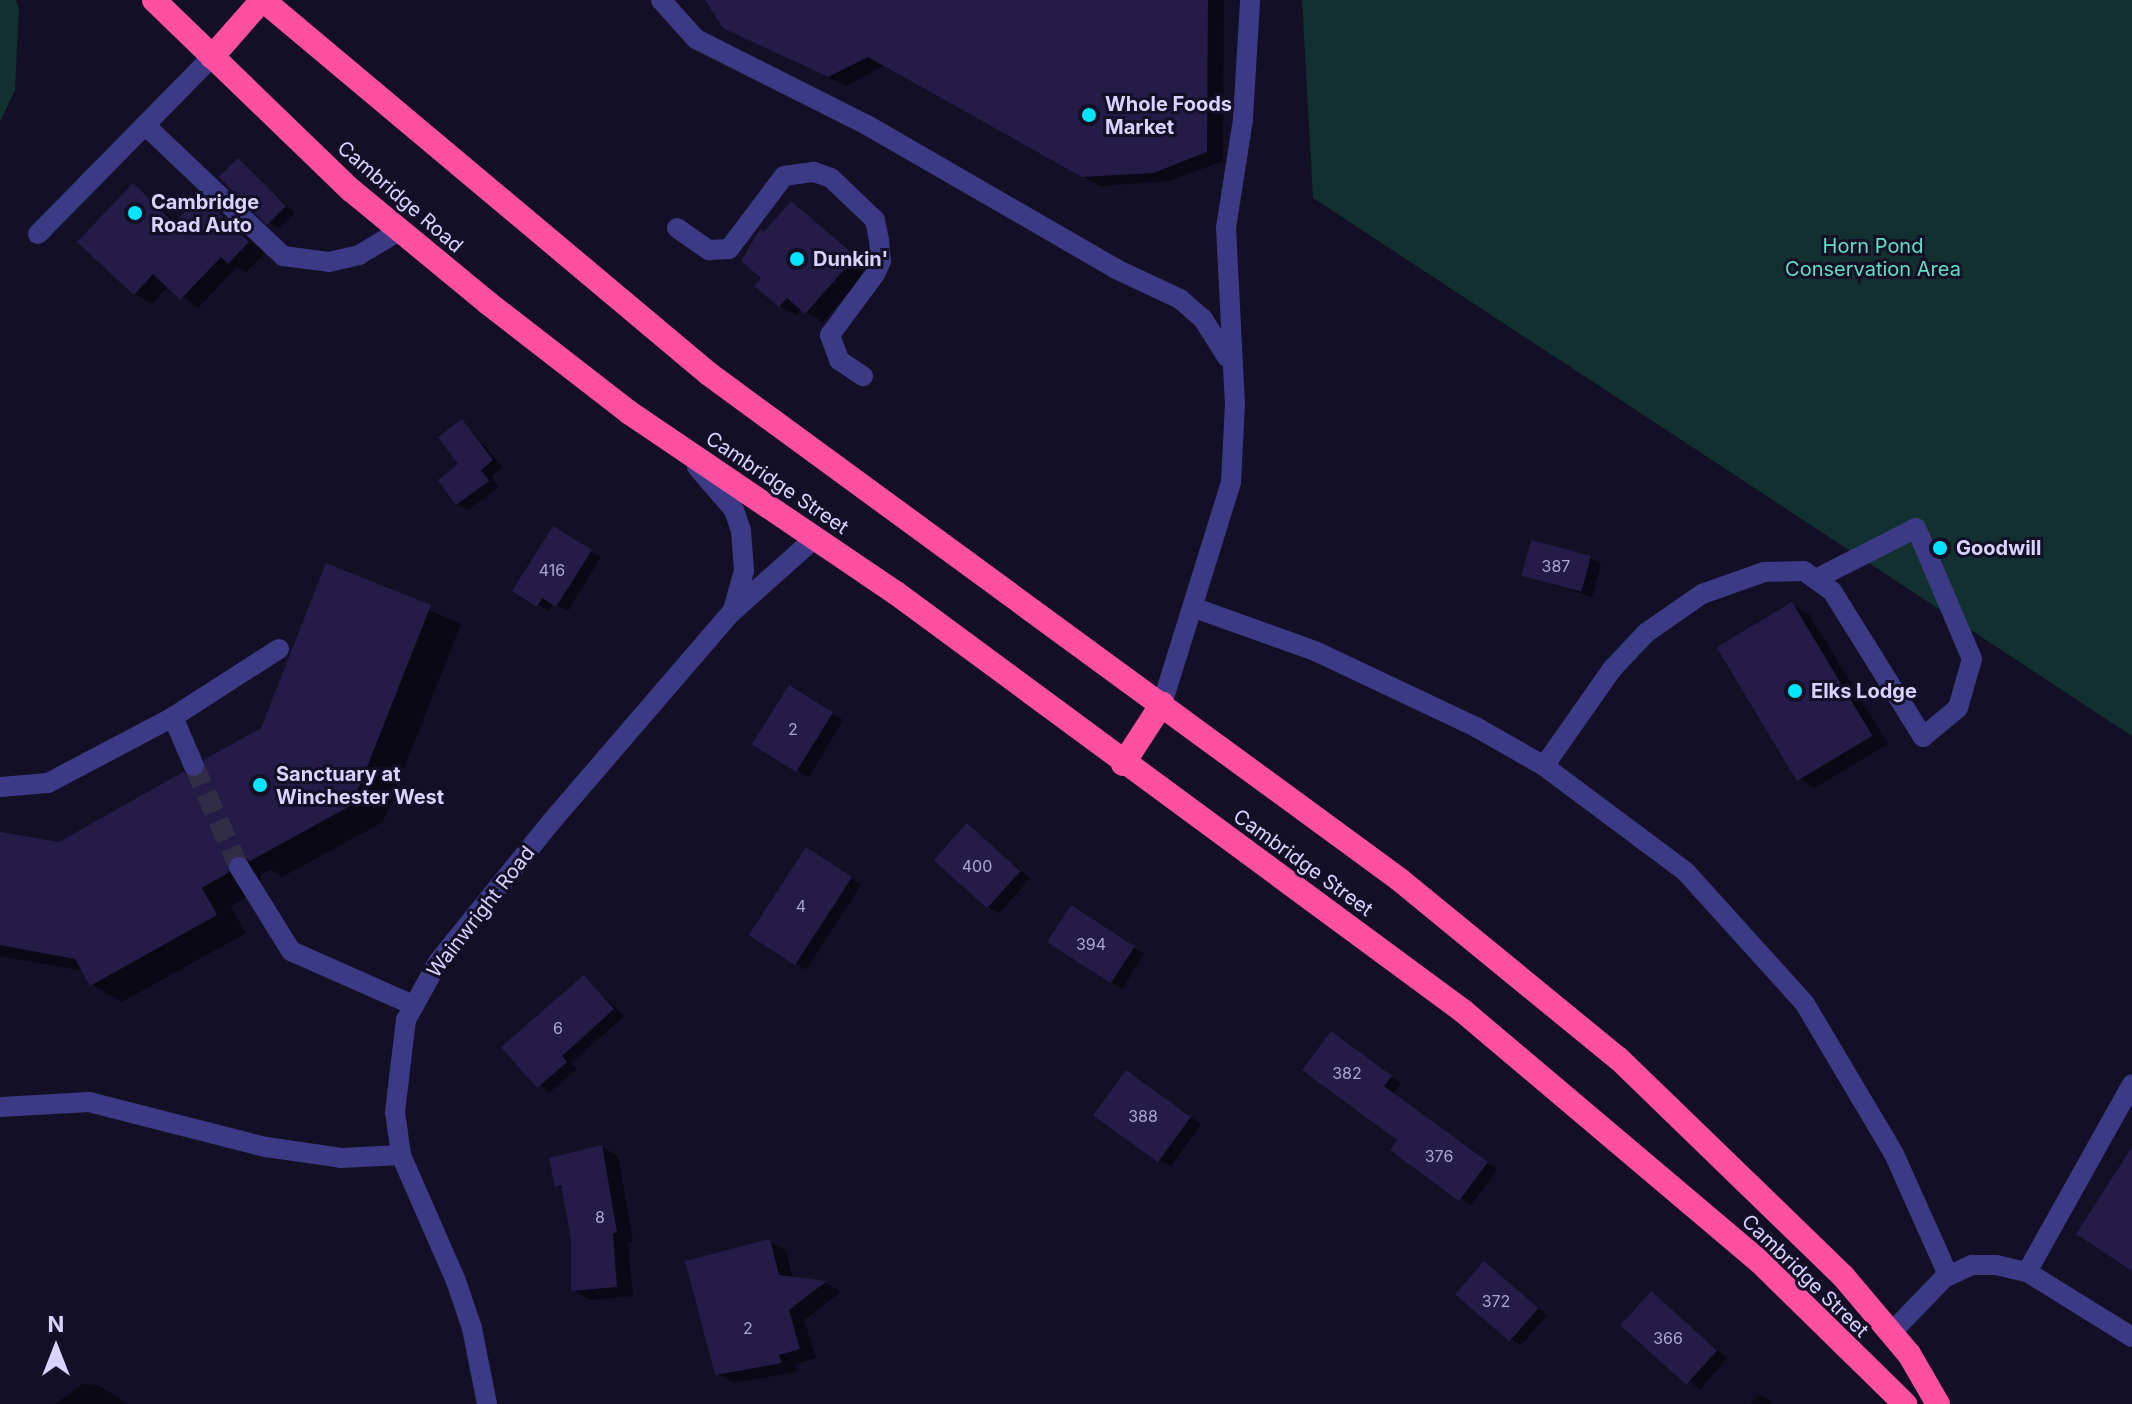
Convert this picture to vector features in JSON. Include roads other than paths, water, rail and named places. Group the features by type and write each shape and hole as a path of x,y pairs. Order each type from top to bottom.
{"highway":[{"name":"Cambridge Road","path":"154,0 399,231 630,413"},
{"path":"212,57 263,0"},
{"name":"Cambridge Street","path":"263,0 709,374 1400,880 1619,1059 1843,1276 1891,1333 1938,1404"},
{"name":"Cambridge Street","path":"630,413 896,593 1123,764 1463,1011 1761,1263 1905,1404"},
{"path":"1123,764 1162,704"}],"street":[{"path":"661,0 696,39 880,132 1116,269 1180,299 1214,332 1231,368"},
{"path":"1162,704 1195,608 1231,483 1235,405 1226,228 1243,119 1250,0"},
{"path":"38,234 212,57"},
{"path":"145,125 283,256 329,262 359,255 399,231"},
{"path":"677,228 709,250 729,249 784,176 814,172 831,178 875,220 879,240 881,261 875,274 830,335 839,360 863,376"},
{"name":"Wainwright Road","path":"630,413 711,479 734,510 745,552 741,590 731,613"},
{"path":"1544,766 1613,668 1671,613 1733,580 1764,572 1790,569 1818,578 1849,616 1923,737 1958,708 1972,659 1916,528 1818,578"},
{"name":"Wainwright Road","path":"487,1404 472,1328 456,1281 401,1155 396,1078 399,1044 413,1005 438,962 551,822 731,613 815,538"},
{"path":"1195,608 1315,651 1462,720 1544,766 1685,871 1805,1004 1894,1154 1948,1275"},
{"path":"0,787 48,783 173,717 279,649"},
{"path":"173,717 194,766"},
{"path":"239,867 291,951 413,1005"},
{"path":"2027,1272 2132,1084"},
{"path":"0,1107 89,1102 266,1147 341,1158 401,1155"},
{"path":"1891,1333 1948,1275 1972,1265 2027,1272 2132,1337"}],"tunnel":[{"path":"194,766 239,867"}],"place":[{"name":"Whole Foods Market","path":"1089,115"},
{"name":"Cambridge Road Auto","path":"135,213"},
{"name":"Dunkin'","path":"797,259"},
{"name":"Goodwill","path":"1940,548"},
{"name":"Elks Lodge","path":"1795,691"},
{"name":"Sanctuary at Winchester West","path":"260,785"}],"park label":[{"name":"Horn Pond Conservation Area","path":"1873,258"}]}
